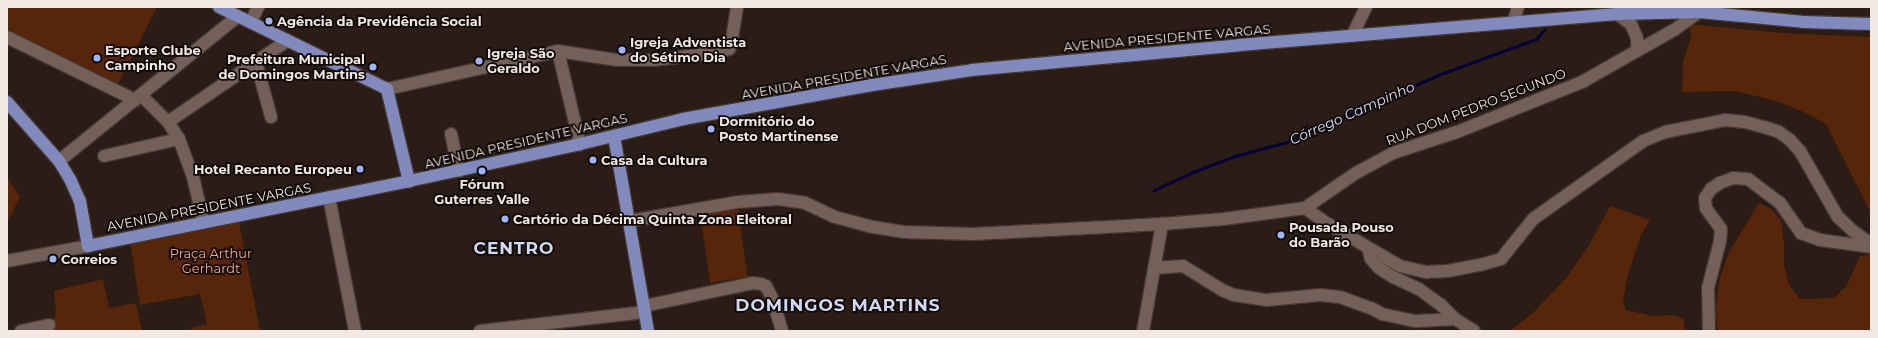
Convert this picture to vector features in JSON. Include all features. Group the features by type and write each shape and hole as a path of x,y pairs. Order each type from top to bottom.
{"main road":[{"path":"219,7 386,89 409,181"},
{"name":"AVENIDA PRESIDENTE VARGAS","path":"88,246 459,171 683,119 872,85 972,70 1352,36 1673,10 1804,22 1871,24"},
{"path":"7,102 59,161 73,183 80,201 88,246"},
{"path":"614,136 648,331"}],"street":[{"path":"251,22 258,7"},
{"path":"386,89 558,51 617,60 653,60 714,53 729,49 733,41 737,7"},
{"path":"1352,36 1366,7"},
{"path":"1513,23 1518,7"},
{"name":"RUA DOM PEDRO SEGUNDO","path":"1305,208 1356,173 1393,152 1457,132 1582,82 1637,51 1700,12"},
{"path":"1617,14 1631,24 1636,38 1637,51"},
{"path":"59,161 238,16"},
{"path":"7,37 138,97 168,122 179,139 193,177 204,223"},
{"path":"168,122 288,40"},
{"path":"558,51 580,144"},
{"path":"256,62 270,117"},
{"path":"630,221 738,202 778,199 805,203 835,216 873,227 904,232 973,234 1162,224 1224,219 1305,208 1328,224 1400,266 1427,272 1448,271 1498,261 1533,219 1643,141 1665,132 1725,120 1764,126 1779,132 1790,140 1800,151 1838,217 1871,246"},
{"path":"451,134 459,171"},
{"path":"104,156 179,139"},
{"path":"1709,331 1708,288 1720,241 1721,229 1706,208 1705,198 1711,189 1720,182 1733,178 1748,178 1780,203 1801,233 1820,240 1871,246"},
{"path":"329,197 355,331"},
{"path":"1143,331 1162,224"},
{"name":"AVENIDA PRESIDENTE VARGAS","path":"7,261 88,246"},
{"path":"1368,248 1371,259 1379,268 1393,277 1419,289 1440,304 1455,319 1474,331"},
{"path":"1154,268 1183,266 1224,291 1234,295 1267,300 1320,295 1340,297 1371,308 1382,314 1416,321 1455,319"},
{"path":"480,331 531,328 644,309 752,284 761,284 766,286 772,298 782,331"},
{"path":"21,331 49,325"}],"green space":[{"name":"Esporte Clube Campinho","path":"7,7 157,7 117,86 7,31"},
{"path":"1689,24 1782,33 1871,37 1871,213 1826,124 1806,113 1776,101 1736,91 1682,92 1683,61 1691,38"},
{"path":"7,177 20,197 7,223"},
{"path":"1759,203 1770,208 1781,220 1784,243 1784,265 1789,285 1800,299 1834,298 1847,285 1860,256 1871,255 1871,331 1718,331 1716,314 1719,281 1729,252"},
{"path":"1610,206 1650,220 1641,235 1628,274 1623,300 1626,310 1653,316 1673,315 1683,319 1685,331 1510,331 1533,313 1567,277 1588,247"},
{"path":"738,209 748,277 710,283 700,214"},
{"name":"Praça Arthur Gerhardt","path":"239,222 260,331 192,331 191,328 207,324 200,294 140,305 130,242"},
{"path":"103,279 109,308 136,303 142,331 51,331 56,313 54,291"}],"waterway":[{"name":"Córrego Campinho","path":"1154,190 1193,172 1235,156 1287,142 1438,75 1536,39 1545,29"}],"place":[{"name":"Agência da Previdência Social","path":"269,21"},
{"name":"Igreja Adventista do Sétimo Dia","path":"622,50"},
{"name":"Esporte Clube Campinho","path":"97,58"},
{"name":"Igreja São Geraldo","path":"479,61"},
{"name":"Prefeitura Municipal de Domingos Martins","path":"373,67"},
{"name":"Dormitório do Posto Martinense","path":"711,129"},
{"name":"Casa da Cultura","path":"593,160"},
{"name":"Hotel Recanto Europeu","path":"360,169"},
{"name":"Fórum Guterres Valle","path":"482,171"},
{"name":"Cartório da Décima Quinta Zona Eleitoral","path":"505,219"},
{"name":"Pousada Pouso do Barão","path":"1281,235"},
{"name":"Correios","path":"53,259"}],"district":[{"name":"CENTRO","path":"514,249"},
{"name":"DOMINGOS MARTINS","path":"838,306"}]}
